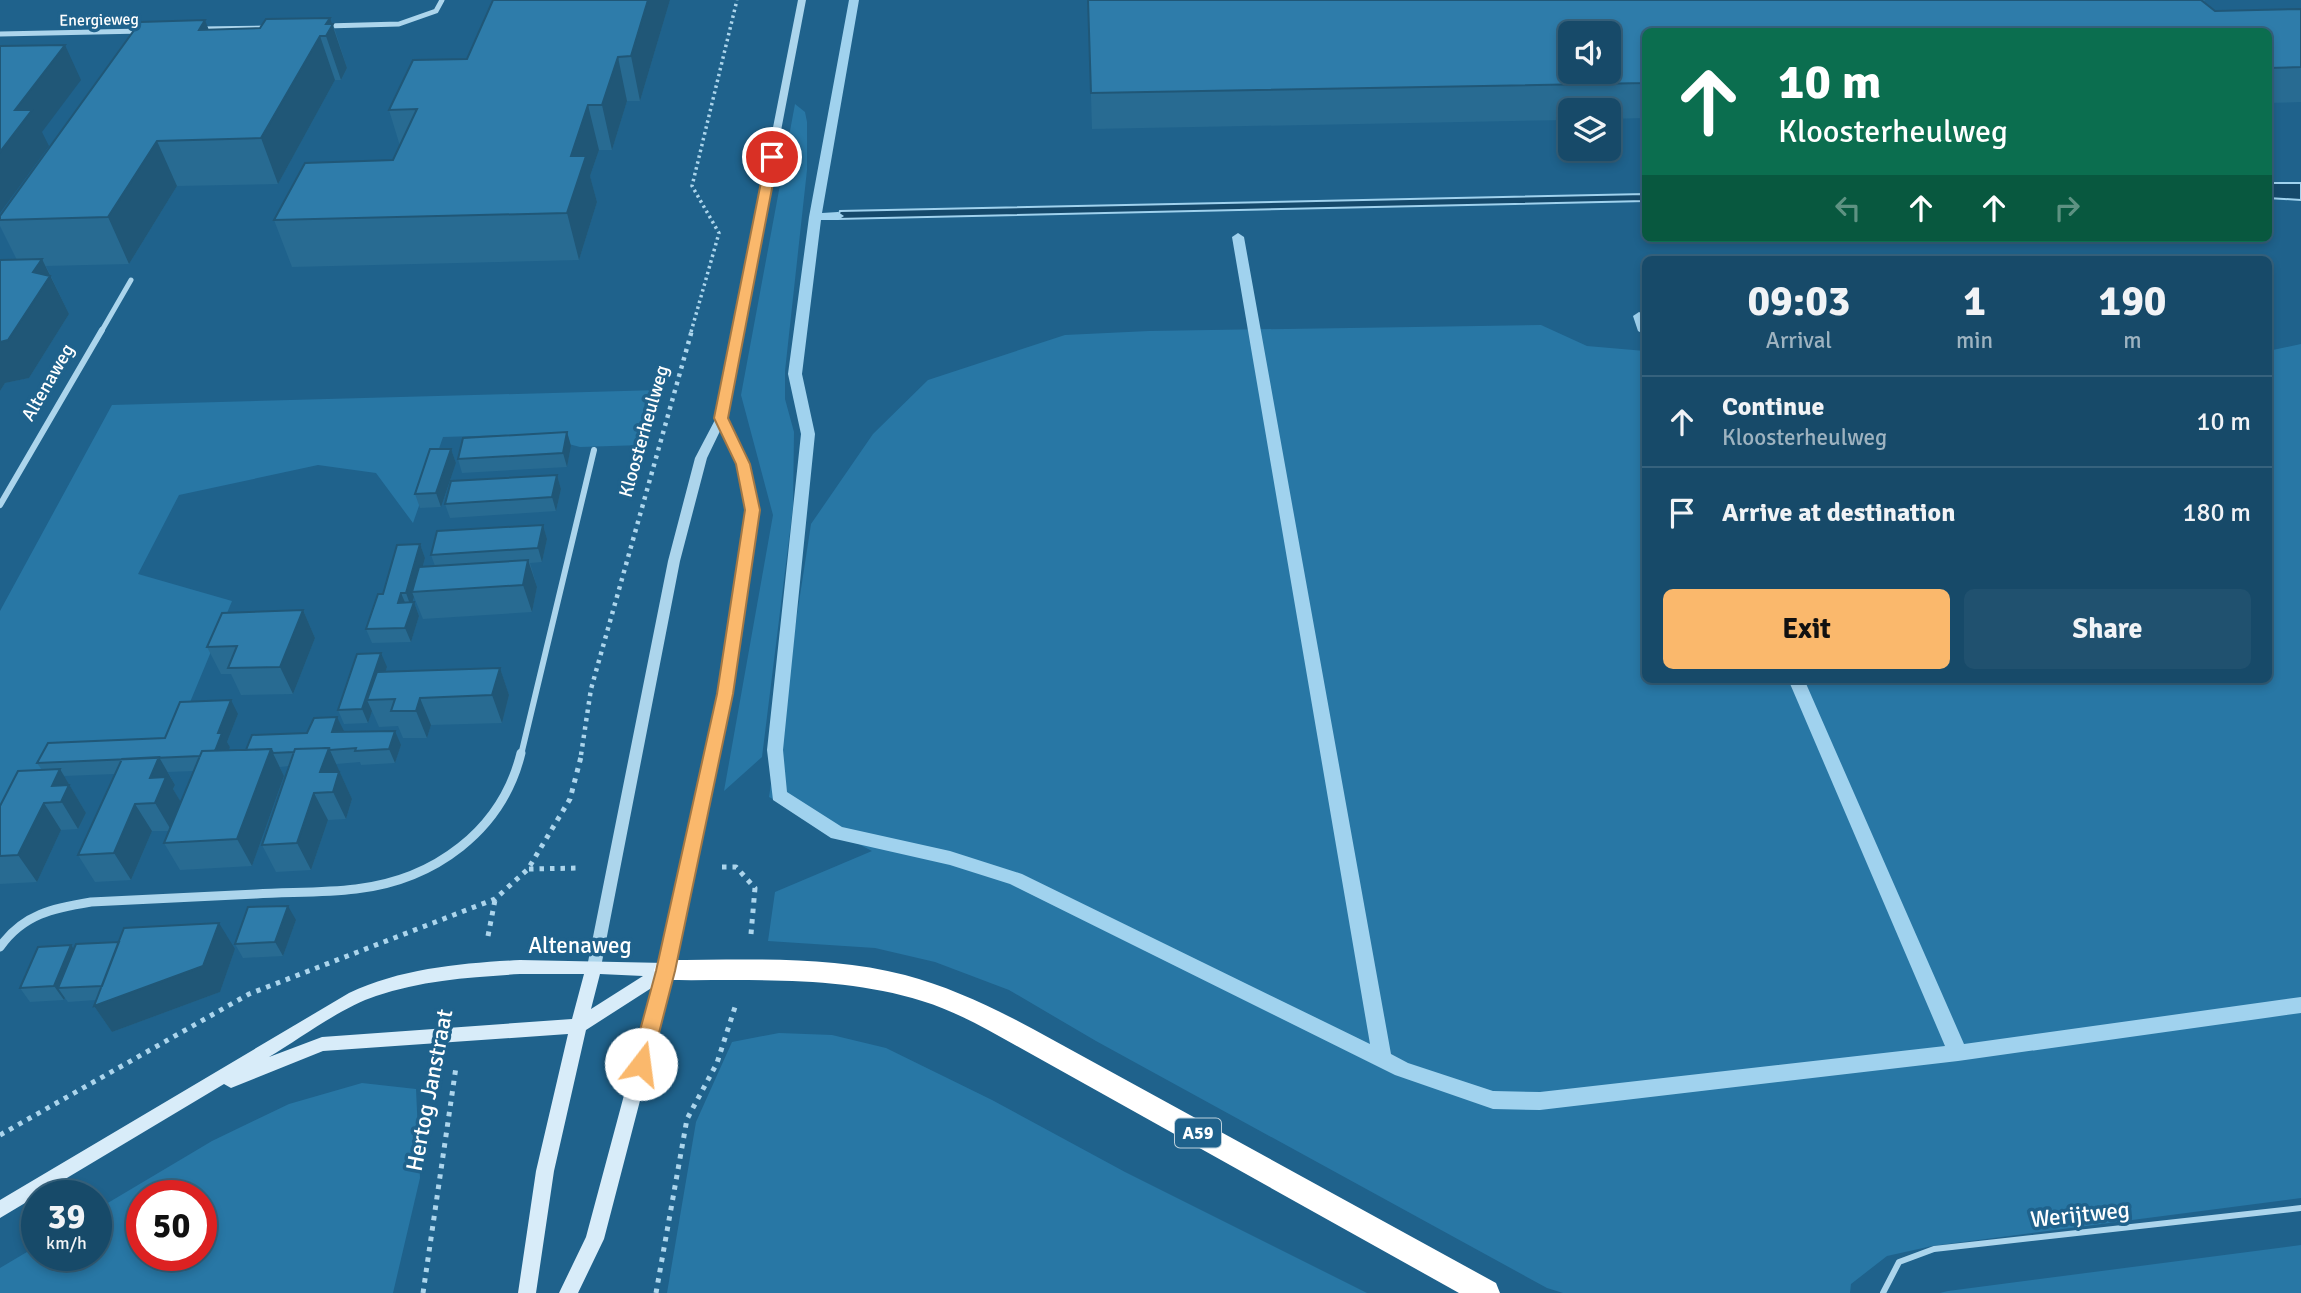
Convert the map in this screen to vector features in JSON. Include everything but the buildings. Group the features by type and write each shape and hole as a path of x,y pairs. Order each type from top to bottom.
{"highway":[{"name":"A59","path":"666,971 788,971 883,981 920,990 962,1006 1152,1107 1486,1293"}],"main road":[{"name":"Altenaweg","path":"0,1210 103,1145 194,1095 323,1016 373,990 428,976 480,970 594,967 666,971"},
{"path":"527,1293 532,1242 578,1026 594,967"},
{"name":"Altenaweg","path":"194,1095 322,1044 578,1026 666,971"},
{"path":"568,1293 595,1240 666,971"}],"street":[{"path":"317,26 399,24 436,11 442,0"},
{"path":"594,967 674,561 701,458 721,418 802,0"},
{"path":"193,29 275,27"},
{"name":"Energieweg","path":"0,34 152,30"},
{"name":"Altenaweg","path":"0,505 131,280"},
{"path":"666,971 725,694 752,510 743,464 721,418"},
{"path":"0,947 9,934 48,909 91,902 358,889 398,880 425,872 481,832 500,808 516,774 594,450"}],"lane":[{"name":"Werijtweg","path":"1883,1293 1899,1262 1934,1250 2301,1208"}],"path":[{"name":"Kloosterheulweg","path":"495,899 528,869 570,799 584,746 591,689 719,233 692,186 737,0"},
{"path":"656,1293 687,1119 729,1035 745,971 755,888"},
{"path":"480,970 495,899"},
{"path":"0,1135 249,994 495,899"},
{"name":"Hertog Janstraat","path":"423,1293 446,1121 463,1033"}],"shaded area":[{"path":"795,104 805,112 807,122 807,170 785,371 785,399 794,432 793,507 762,757 724,791 773,515 741,395"},
{"path":"2272,183 2301,183 2301,200 2272,198"},
{"path":"1642,194 1642,201 837,219 840,211"},
{"path":"1541,325 1587,346 1642,351 1642,683 2272,683 2272,350 2301,344 2301,1198 1932,1246 1887,1256 1851,1284 1850,1293 1563,1293 1547,1288 1096,1041 1009,990 935,962 875,948 768,941 775,892 872,851 769,797 811,524 873,434 928,380 1065,335 1149,331"},
{"path":"659,390 643,445 580,447 546,438 507,435 443,437 413,523 376,473 318,465 179,495 138,574 232,601 171,748 53,754 0,855 0,611 112,405"},
{"path":"779,1033 832,1035 886,1048 1367,1293 667,1293 696,1122 732,1042"},
{"path":"362,1083 416,1089 420,1178 393,1293 0,1293 0,1268 21,1256 21,1271 112,1271 112,1200 126,1192 126,1271 217,1271 217,1180 146,1180 212,1141 289,1104"},
{"path":"2301,1245 2301,1293 1940,1293 1948,1291"}],"waterway":[{"path":"815,217 854,0"},
{"path":"815,217 838,216"},
{"path":"815,217 795,374 808,434 775,750 779,795 837,833 950,858 1016,879 1402,1069 1493,1100 1540,1101 1958,1053"},
{"path":"1238,237 1382,1059"},
{"path":"1639,316 1642,324"},
{"path":"1798,683 1958,1053"},
{"path":"1958,1053 2301,1005"}],"route":[{"path":"641,1064 666,971 725,694 752,510 743,464 721,418 772,157"}]}
